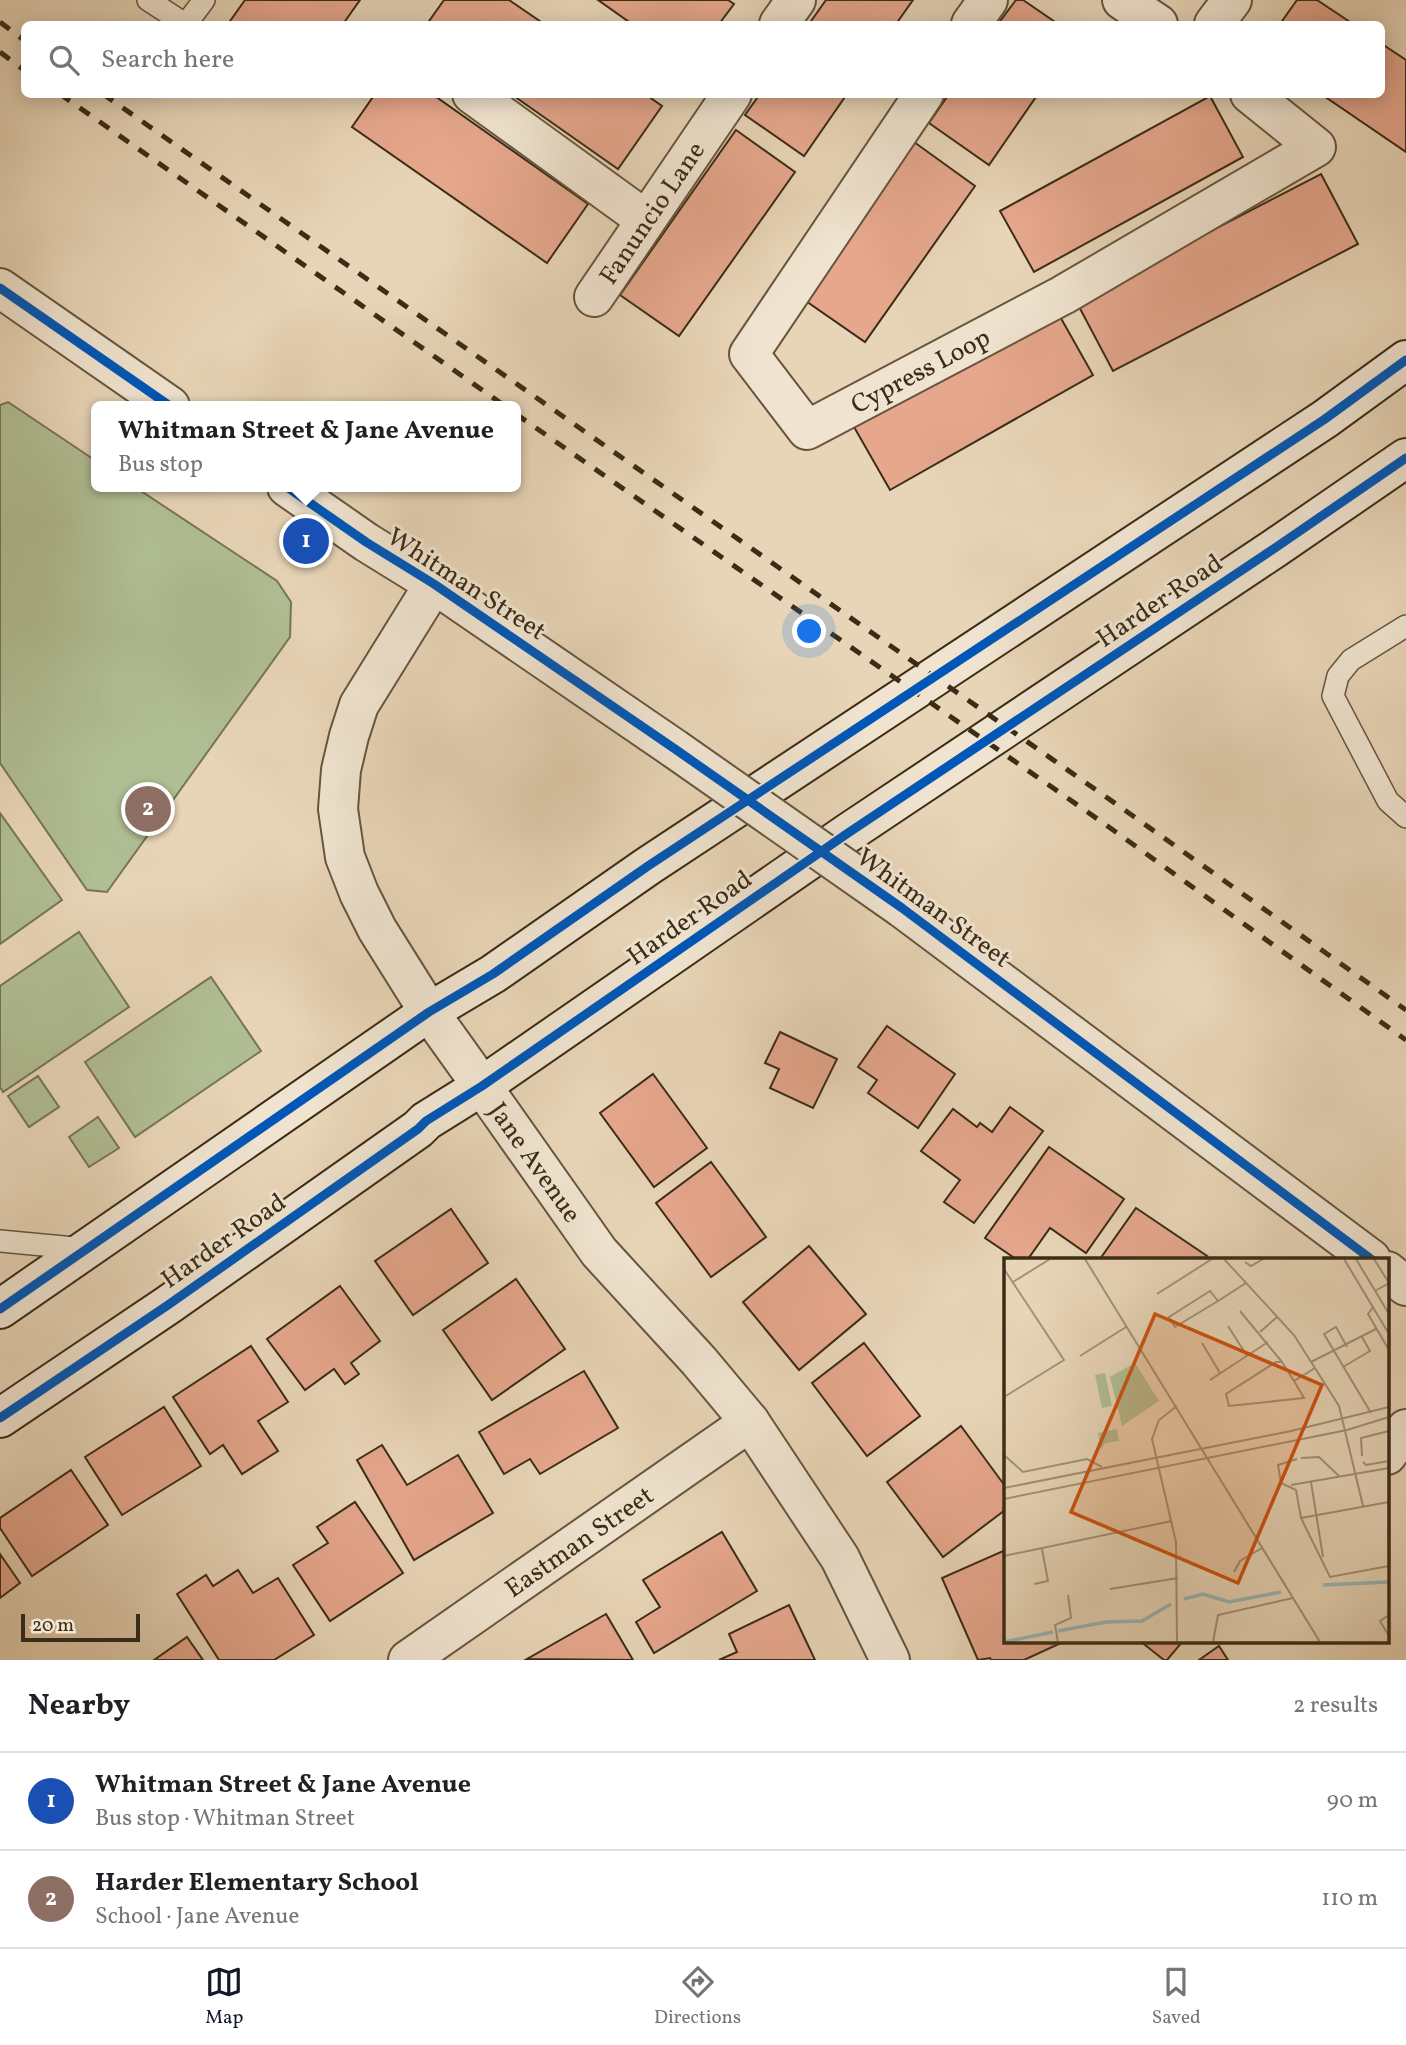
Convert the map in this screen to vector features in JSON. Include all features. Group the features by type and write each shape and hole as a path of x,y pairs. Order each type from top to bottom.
{"street":[{"path":"973,21 988,0"},
{"path":"1122,0 1154,21"},
{"path":"1216,21 1232,0"},
{"path":"478,98 646,220"},
{"name":"Fanuncio Lane","path":"594,297 729,98"},
{"name":"Cypress Loop","path":"921,98 749,354 807,430 1063,295 1316,147 1255,98"},
{"path":"0,288 163,401"},
{"path":"0,1309 429,1012 493,974 683,843 1325,419 1406,360"},
{"name":"Harder Road","path":"0,1418 168,1305 426,1121 482,1086 837,841 1406,458"},
{"name":"Whitman Street","path":"293,492 434,584 902,908 1370,1258"},
{"name":"Jane Avenue","path":"434,584 359,705 349,736 341,770 338,809 345,857 359,893 377,929 429,1012 599,1252 699,1361 750,1422 841,1558 890,1660"},
{"path":"1388,1272 1406,1286"},
{"name":"Eastman Street","path":"408,1660 750,1422"},
{"path":"1388,1454 1406,1429"}],"lane":[{"path":"148,0 181,21"},
{"path":"188,21 204,0"},
{"path":"1406,626 1351,660 1338,676 1333,696 1388,802 1406,817"},
{"path":"0,1241 87,1249"}],"green space":[{"path":"8,402 91,458 91,492 143,492 277,581 291,602 290,637 107,892 87,890 0,763 0,405"},
{"path":"0,813 62,900 0,944"},
{"path":"79,932 129,1007 3,1092 0,1087 0,986"},
{"path":"211,977 261,1051 135,1137 85,1062"},
{"path":"38,1076 59,1107 29,1127 8,1096"},
{"path":"98,1117 119,1148 89,1167 69,1137"}],"building":[{"path":"245,0 360,0 345,21 230,21"},
{"path":"444,0 509,0 540,21 429,21"},
{"path":"598,0 728,0 734,4 721,21 628,21"},
{"path":"826,0 913,0 898,21 811,21"},
{"path":"1016,0 1023,0 1054,21 1000,21"},
{"path":"1297,0 1317,0 1348,21 1282,21"},
{"path":"1385,46 1406,60 1406,152 1327,98 1385,98"},
{"path":"372,98 438,98 588,204 547,263 352,127"},
{"path":"517,98 651,98 662,106 618,169"},
{"path":"757,98 844,98 804,156 745,115"},
{"path":"946,98 1035,98 989,165 929,123"},
{"path":"1206,98 1211,98 1243,157 1034,272 1000,211"},
{"path":"736,130 795,172 679,336 620,295"},
{"path":"914,142 975,186 865,342 803,299"},
{"path":"1321,174 1358,244 1113,371 1076,301"},
{"path":"1058,313 1093,375 890,490 854,427"},
{"path":"887,1026 955,1074 918,1128 868,1093 877,1080 858,1067"},
{"path":"780,1032 837,1059 813,1108 770,1088 779,1069 765,1063"},
{"path":"653,1074 707,1148 654,1187 600,1113"},
{"path":"1010,1107 1043,1131 974,1223 944,1202 960,1180 921,1151 953,1109 977,1127 980,1123 992,1132"},
{"path":"1049,1147 1124,1199 1086,1253 1050,1228 1029,1258 1015,1258 985,1238"},
{"path":"711,1162 766,1237 711,1277 656,1203"},
{"path":"1136,1208 1207,1256 1205,1258 1101,1258"},
{"path":"451,1209 488,1263 413,1315 375,1261"},
{"path":"809,1246 866,1314 799,1370 743,1302"},
{"path":"516,1279 565,1349 492,1400 443,1330"},
{"path":"340,1286 380,1341 351,1363 359,1374 345,1384 334,1369 305,1390 267,1339"},
{"path":"864,1343 920,1416 867,1456 812,1383"},
{"path":"251,1346 288,1402 258,1421 278,1451 242,1474 223,1445 210,1454 173,1397"},
{"path":"584,1371 618,1428 540,1474 530,1459 504,1474 479,1432"},
{"path":"164,1407 201,1466 122,1515 85,1457"},
{"path":"961,1426 1004,1485 1004,1511 943,1557 887,1482"},
{"path":"382,1445 407,1485 458,1455 493,1513 414,1560 357,1460"},
{"path":"71,1470 108,1525 32,1576 0,1528 0,1518"},
{"path":"355,1502 403,1573 330,1621 293,1565 328,1543 317,1527"},
{"path":"722,1532 757,1591 654,1653 636,1622 660,1607 643,1580"},
{"path":"1003,1551 1004,1643 1061,1643 1024,1660 978,1660 942,1578"},
{"path":"0,1554 20,1583 0,1598"},
{"path":"238,1570 253,1593 278,1578 314,1635 274,1660 219,1660 177,1594 206,1575 213,1586"},
{"path":"789,1605 815,1660 719,1660 737,1652 729,1634"},
{"path":"606,1614 633,1660 527,1659"},
{"path":"187,1637 203,1660 154,1660"},
{"path":"1143,1643 1181,1643 1167,1660"},
{"path":"1219,1646 1228,1660 1199,1660"}],"railway":[{"path":"0,22 21,38"},
{"path":"0,52 21,68"},
{"path":"66,98 498,401"},
{"path":"109,98 1406,1010"},
{"path":"521,417 1099,820 1406,1040"}],"cycle path":[{"path":"0,288 163,401"},
{"path":"0,1309 429,1012 493,974 648,866 1325,419 1406,360"},
{"path":"0,1418 168,1305 426,1121 482,1086 848,833 1406,458"},
{"path":"294,492 366,542 434,584 902,908 1370,1258"}],"place":[{"name":"Whitman Street & Jane Avenue","path":"306,541"},
{"name":"Harder Elementary School","path":"148,809"}]}
